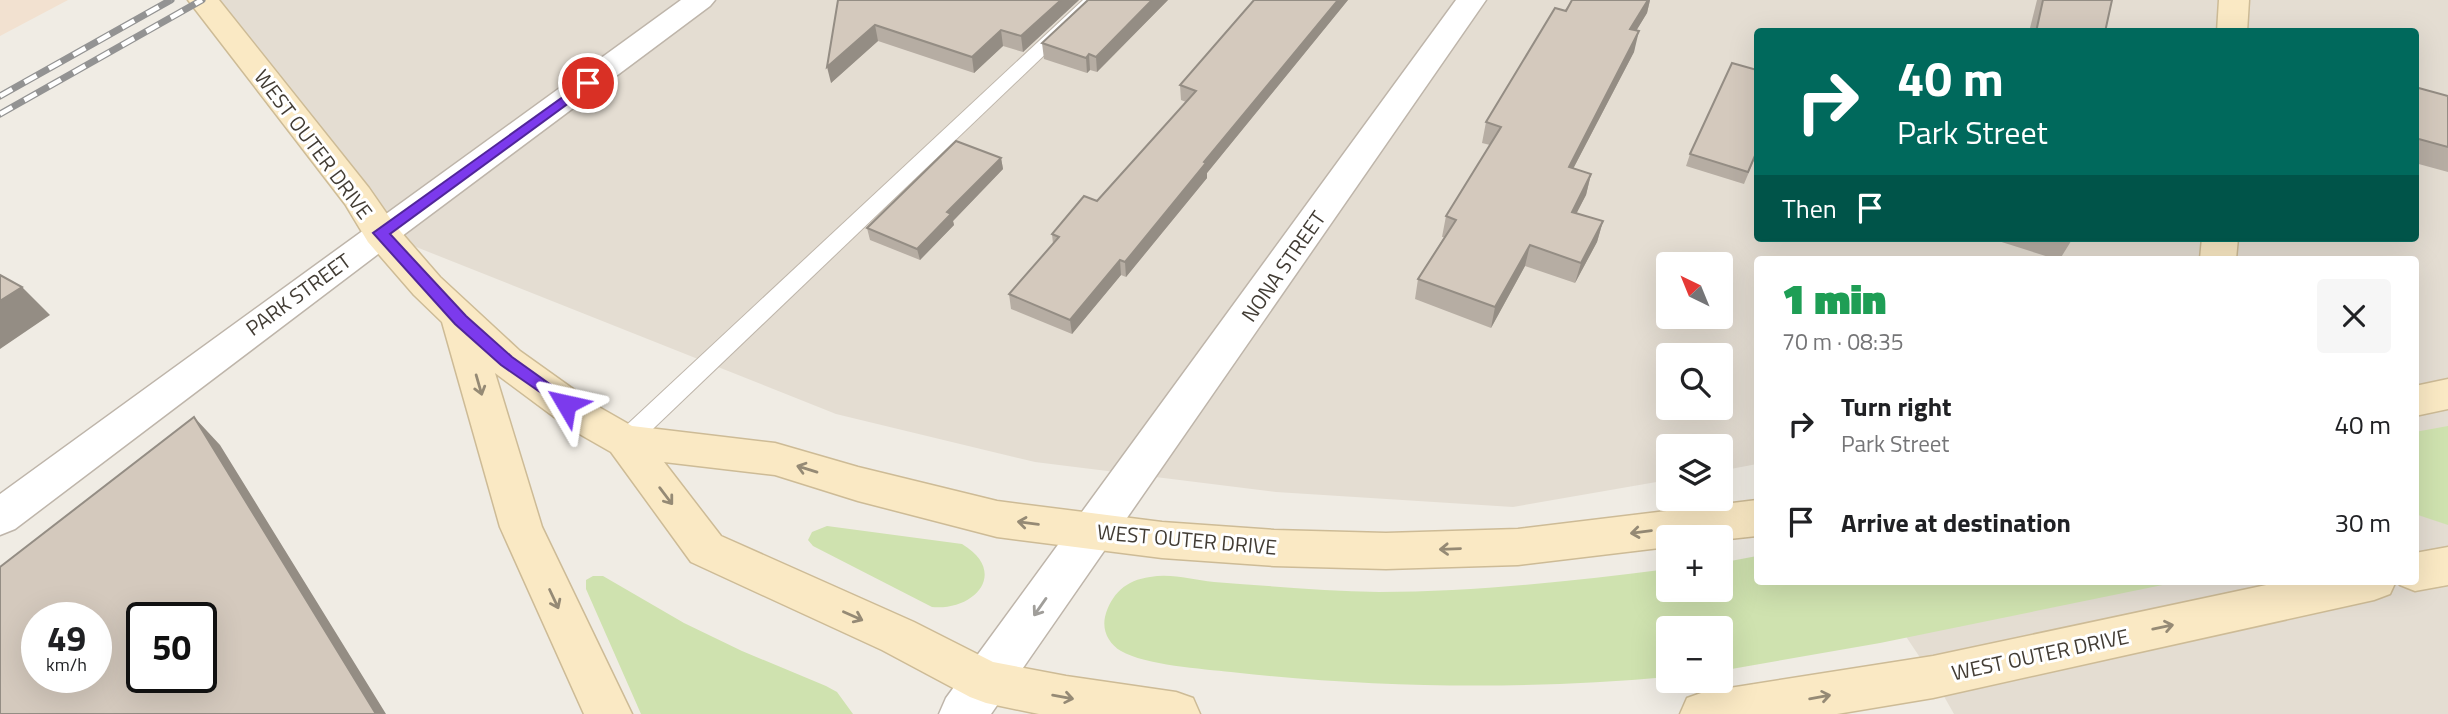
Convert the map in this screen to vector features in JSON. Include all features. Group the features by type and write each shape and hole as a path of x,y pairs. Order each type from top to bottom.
{"main road":[{"name":"WEST OUTER DRIVE","path":"203,0 357,197 380,233 460,320 506,361 583,417 625,441 775,459 997,519 1162,540 1274,548 1386,551 1518,547 1754,518"},
{"path":"2232,28 2234,0"},
{"path":"460,320 521,527 608,714"},
{"path":"2419,400 2448,394"},
{"name":"WEST OUTER DRIVE","path":"625,441 706,550 898,636 975,698 1066,698 1176,714"},
{"path":"2419,571 2448,566"},
{"name":"WEST OUTER DRIVE","path":"1704,714 1933,677 2356,585"}],"street":[{"name":"PARK STREET","path":"0,517 380,233 700,0"},
{"name":"NONA STREET","path":"975,698 1471,0"}],"lane":[{"path":"625,441 1093,0"}],"shaded area":[{"path":"0,0 68,0 0,36"},
{"path":"203,0 2448,0 2448,714 1954,714 1933,677 1872,585 2419,585 2419,256 1754,256 1754,465 1733,469 1733,434 1656,434 1656,482 1513,507 1276,492 1035,462 836,414 381,233"}],"green space":[{"path":"2448,426 2448,525 2419,515 2419,431"},
{"path":"827,526 962,544 976,555 983,566 981,588 961,603 948,607 932,607 813,546 808,540 812,532"},
{"path":"1754,557 1754,585 2163,585 1880,643 1733,669 1733,616 1656,616 1656,678 1559,684 1395,684 1190,668 1131,656 1110,641 1105,627 1105,617 1111,601 1121,590 1134,581 1158,576 1276,587 1379,592 1451,590 1656,570 1656,602 1733,602 1733,561"},
{"path":"593,576 603,576 684,623 826,686 837,692 853,714 641,714 586,589 586,580"}],"building":[{"path":"838,0 1061,0 1021,36 1001,30 972,57 875,25 827,67"},
{"path":"1088,0 1152,0 1096,57 1089,54 1086,58 1042,43"},
{"path":"1254,0 1338,0 1125,262 1120,260 1070,320 1009,294 1059,237 1052,234 1084,196 1097,201 1196,91 1180,85"},
{"path":"1572,0 1648,0 1630,29 1639,31 1569,167 1591,174 1572,212 1603,221 1581,263 1530,245 1495,307 1418,279 1456,220 1446,216 1501,127 1486,122 1555,8 1566,11"},
{"path":"2043,0 2112,0 2106,28 2037,28"},
{"path":"1732,63 1754,69 1754,158 1748,172 1690,154"},
{"path":"2419,88 2448,96 2448,147 2419,139"},
{"path":"956,141 1001,158 947,212 951,214 917,249 867,228"},
{"path":"0,275 22,287 0,301"},
{"path":"194,417 376,714 0,714 0,567"}],"railway":[{"path":"0,96 171,0"},
{"path":"0,114 202,0"}],"route":[{"path":"566,404 506,361 460,320 380,233 588,83"}]}
